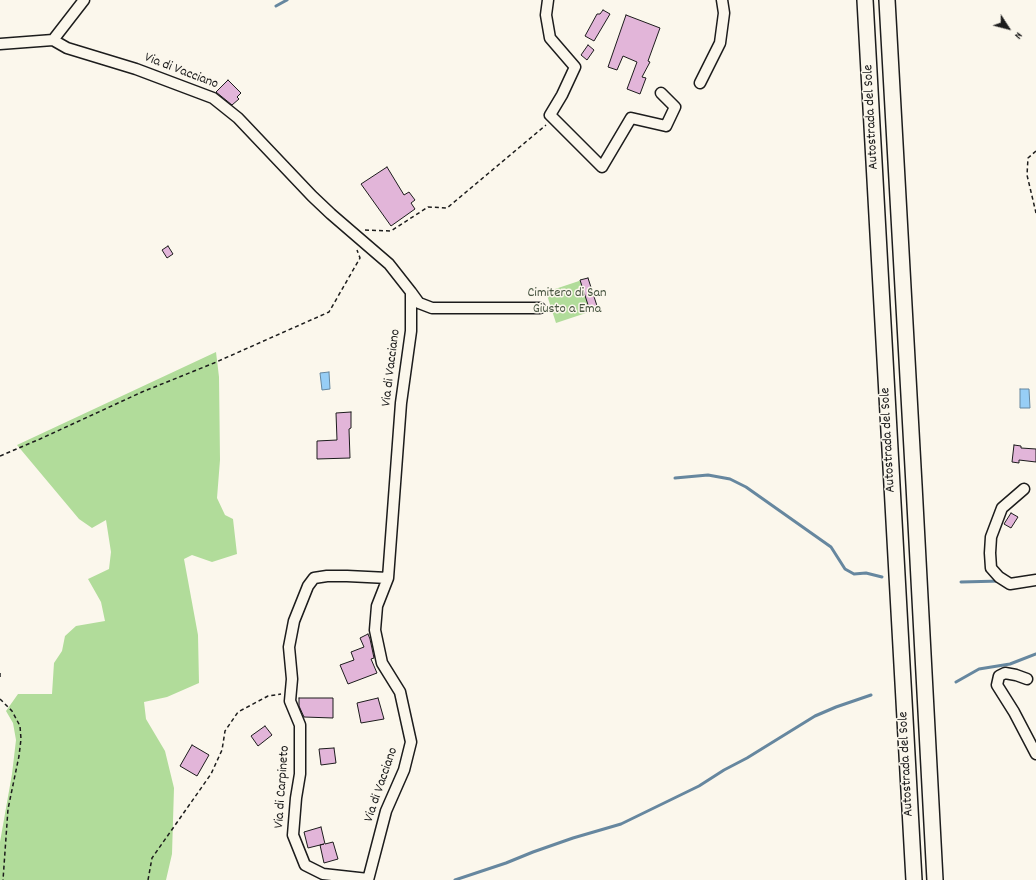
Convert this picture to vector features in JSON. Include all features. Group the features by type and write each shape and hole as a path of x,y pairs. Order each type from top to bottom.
{"highway":[{"name":"Autostrada del Sole","path":"865,0 914,880"},
{"name":"Autostrada del Sole","path":"887,0 935,880"}],"street":[{"path":"0,44 53,40 84,0"},
{"path":"548,0 546,15 550,38 575,67 562,95 550,115 602,167 631,118 666,126 675,107 661,92"},
{"path":"700,83 720,43 724,13 722,0"},
{"name":"Via di Vacciano","path":"53,40 67,48 136,69 213,98 238,118 312,196 389,264 411,292 411,331 401,403 388,578 377,606 375,630 382,663 400,692 411,742 404,770 386,811 368,880"},
{"path":"411,292 419,303 432,308 540,308"},
{"path":"1024,489 1002,508 991,537 991,568 999,577 1010,584 1036,580"},
{"name":"Via di Carpineto","path":"368,880 323,874 305,865 293,835 296,798 300,774 300,725 290,701 292,678 290,647 294,621 308,586 314,578 327,576 347,576 388,578"},
{"path":"1027,679 1005,673 999,676 997,685 1014,712 1036,754"}],"path":[{"path":"0,456 142,392 214,363 329,312 360,258 349,230 391,231 428,207 447,208 553,118"},
{"path":"1036,151 1028,158 1027,175 1036,212"},
{"path":"0,673 0,678"},
{"path":"148,880 152,858 211,774 222,750 226,731 238,712 268,696 291,693"},
{"path":"0,699 12,711 20,726 19,756 8,809 3,880"}],"green space":[{"name":"Cimitero di San Giusto a Ema","path":"588,278 598,309 556,323 546,292"},
{"path":"216,352 219,377 220,460 217,498 225,515 233,519 237,554 212,562 192,555 184,559 198,635 199,683 167,697 144,702 146,719 165,751 174,788 172,854 166,880 0,880 0,842 12,774 16,740 13,723 6,711 18,694 52,694 54,663 62,651 65,636 76,626 105,621 101,602 88,579 109,569 111,552 106,520 92,528 79,519 17,445"}],"water":[{"path":"329,372 330,389 322,390 320,373"},
{"path":"1020,389 1029,389 1030,408 1020,408"}],"building":[{"path":"603,10 610,14 594,41 585,36 597,14 600,14"},
{"path":"626,15 660,28 648,61 650,62 642,77 646,78 640,94 627,89 637,62 623,56 617,70 608,67"},
{"path":"588,45 594,50 587,60 581,55"},
{"path":"228,80 241,93 237,97 239,99 232,105 216,92"},
{"path":"387,167 404,195 409,192 415,200 411,203 415,209 391,226 361,184"},
{"path":"168,246 173,254 167,258 162,250"},
{"path":"588,278 598,309 590,311 580,280"},
{"path":"351,412 351,428 349,429 350,458 317,459 317,441 337,440 336,413"},
{"path":"1014,445 1021,446 1021,448 1036,449 1036,462 1019,460 1019,463 1012,462"},
{"path":"1011,513 1018,517 1011,528 1004,524"},
{"path":"368,634 374,658 371,659 377,673 348,684 340,665 354,660 351,652 364,647 360,638"},
{"path":"299,698 333,698 333,718 304,717 299,706"},
{"path":"378,698 384,719 361,723 357,703"},
{"path":"265,726 272,735 258,746 251,736"},
{"path":"192,745 209,755 197,776 180,766"},
{"path":"334,748 336,763 321,765 319,749"},
{"path":"321,827 325,844 333,842 338,859 324,863 320,845 308,848 304,832"}],"waterway":[{"path":"276,6 287,0"},
{"path":"675,478 708,475 730,479 746,487 831,547 845,569 854,574 866,573 882,577"},
{"path":"961,582 1001,581"},
{"path":"956,682 979,669 1010,664 1036,654"},
{"path":"455,880 573,838 621,824 699,786 815,716 871,695"}]}
